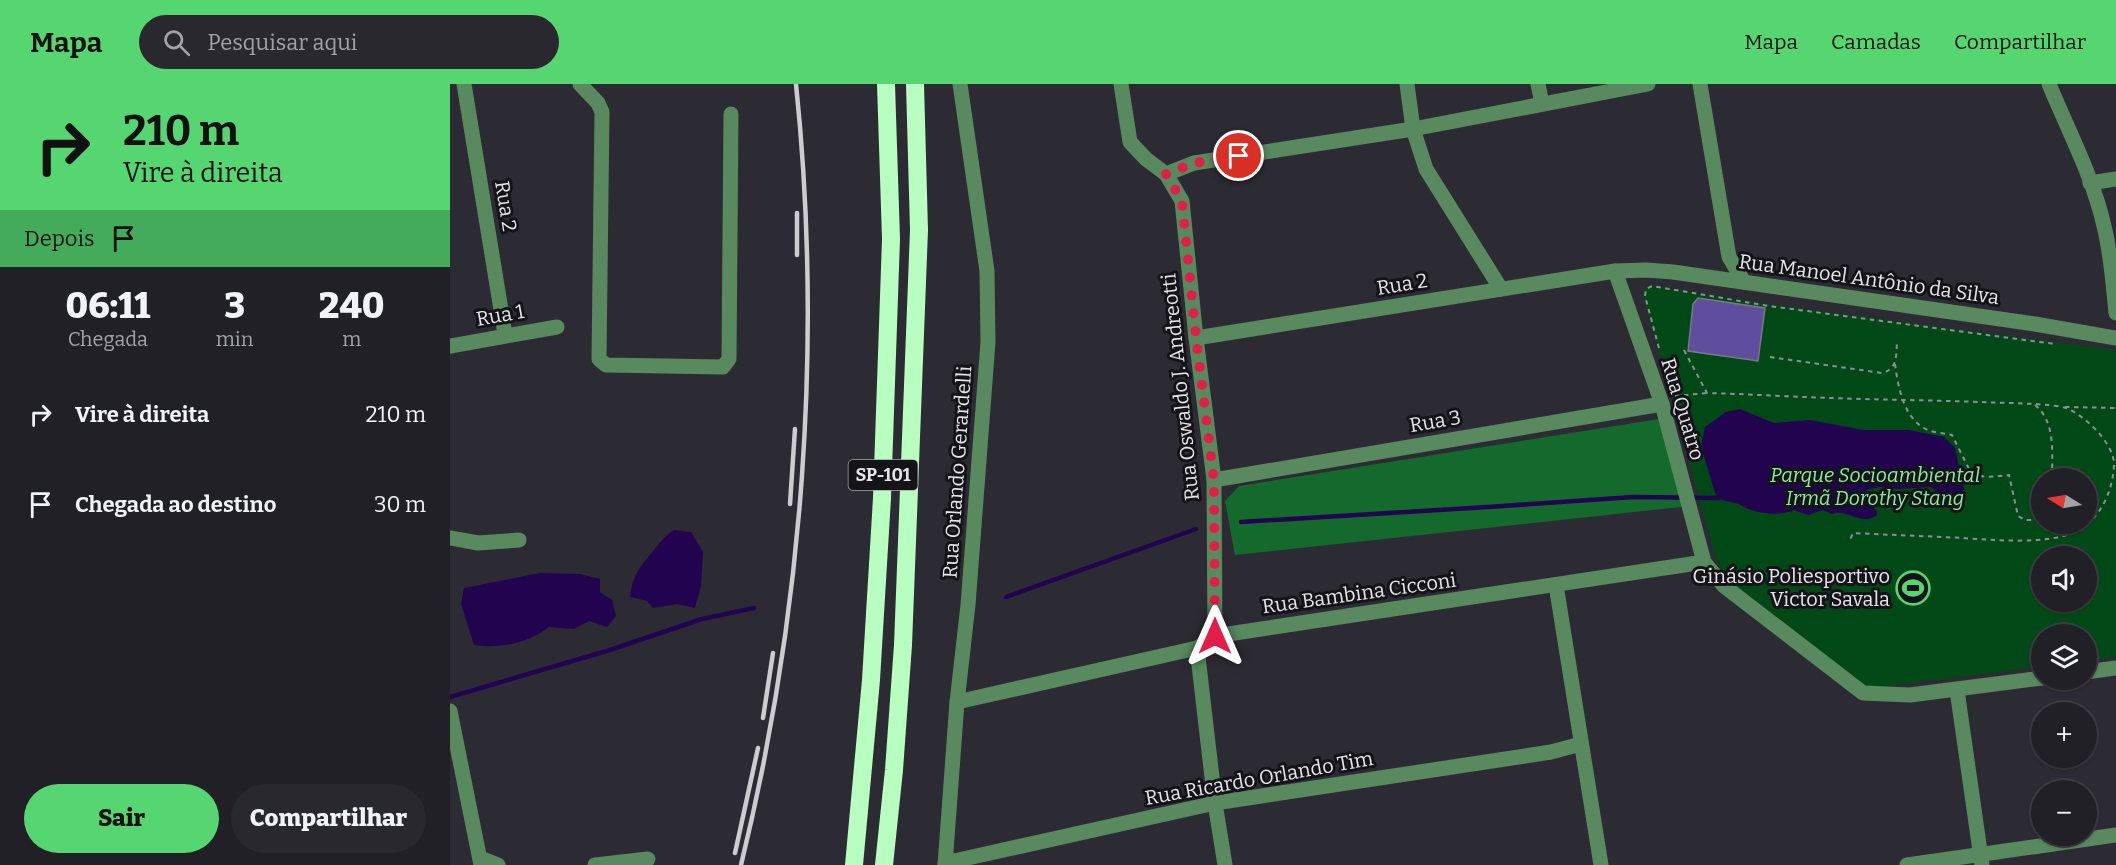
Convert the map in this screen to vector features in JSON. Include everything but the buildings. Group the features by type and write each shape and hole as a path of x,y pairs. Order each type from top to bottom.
{"highway":[{"name":"SP-101","path":"854,865 871,680 882,498 891,239 886,84"},
{"name":"SP-101","path":"884,865 903,645 919,230 915,84"}],"street":[{"name":"Rua 2","path":"464,84 505,334"},
{"path":"580,84 598,103 602,112 599,359 606,365 723,367 729,359 731,114"},
{"name":"Rua Orlando Gerardelli","path":"945,864 988,342 987,271 960,84"},
{"path":"1121,84 1130,142 1146,159 1166,174 1194,163 1413,129 1648,84"},
{"path":"1407,84 1413,129 1426,169 1501,289"},
{"path":"1538,84 1542,104"},
{"path":"1700,84 1729,257 1744,282"},
{"path":"2049,84 2090,183 2104,224 2116,313"},
{"name":"Rua Oswaldo J. Andreotti","path":"1166,174 1182,201 1214,480 1215,636"},
{"path":"2090,183 2116,180"},
{"name":"Rua 2","path":"1196,338 1615,271"},
{"name":"Rua Manoel Antônio da Silva","path":"1615,271 1673,272 2035,324 2116,338"},
{"name":"Rua Quatro","path":"1615,271 1667,400 1704,562"},
{"name":"Rua 1","path":"450,346 505,334 557,327"},
{"name":"Rua 3","path":"1214,480 1667,400"},
{"path":"450,538 478,543 519,540"},
{"path":"1704,562 1724,586 1863,693 1910,695 2031,680"},
{"name":"Rua Bambina Cicconi","path":"957,702 1197,648 1215,636 1704,562"},
{"path":"1556,585 1601,865"},
{"path":"1197,648 1215,803 1225,865"},
{"path":"2097,671 2116,668"},
{"path":"1957,690 1982,860"},
{"path":"450,713 455,764 480,861 498,865"},
{"name":"Rua Ricardo Orlando Tim","path":"945,864 1215,803 1551,752 1581,744"},
{"path":"1908,865 1982,860 2116,835"},
{"path":"595,865 648,860"}],"path":[{"path":"1660,352 1645,296 1646,289 1652,286 1769,306 2060,344"},
{"path":"1897,341 1895,364 1901,398 1918,423 1925,429 1952,435 1972,473 1980,476 2009,475 2018,516 2031,520"},
{"path":"1684,350 1707,393"},
{"path":"1770,357 1882,373 1890,371 1895,364"},
{"path":"1667,400 1707,393 1901,398 2116,408"},
{"path":"2033,404 2043,412 2048,422 2051,468"},
{"path":"1850,540 1853,533 2002,540 2054,538 2075,531 2091,520 2102,507 2113,480 2114,460 2102,436 2084,419 2065,407"}],"green space":[{"name":"Parque Socioambiental Irmã Dorothy Stang","path":"1651,285 1766,304 2116,350 2116,657 2097,660 2097,624 2031,624 2031,668 1860,689 1734,584 1720,567 1643,295 1645,288"},
{"path":"1665,418 1690,506 1235,555 1225,501 1239,486"}],"shaded area":[{"path":"1740,409 1774,423 1809,420 1864,430 1908,430 1944,437 1955,448 1964,489 1960,496 1951,497 1931,487 1899,489 1880,487 1866,490 1864,500 1877,511 1877,515 1865,519 1844,513 1832,514 1823,510 1808,515 1794,510 1777,514 1753,511 1737,503 1723,500 1715,493 1701,446 1705,427 1726,412"},
{"path":"674,530 691,532 703,552 701,586 695,608 677,604 653,608 647,601 630,597 633,582 645,561 663,539"},
{"path":"540,573 580,574 600,579 600,592 612,600 616,616 607,627 589,621 574,629 549,627 541,633 513,644 474,645 461,604 464,588"}],"waterway":[{"path":"1241,522 1633,497 1719,498"},
{"path":"1006,597 1196,529"},
{"path":"450,697 610,650 702,619 754,608"}],"railway":[{"path":"741,865 780,673 793,575 802,477 807,379 808,280 804,182 796,84"},
{"path":"797,213 797,255"},
{"path":"790,504 795,429"},
{"path":"763,718 773,653"},
{"path":"735,853 758,748"}],"place":[{"name":"Ginásio Poliesportivo Victor Savala","path":"1913,588"}],"route":[{"path":"1215,636 1214,480 1182,201 1166,174 1194,163 1239,156"}]}
